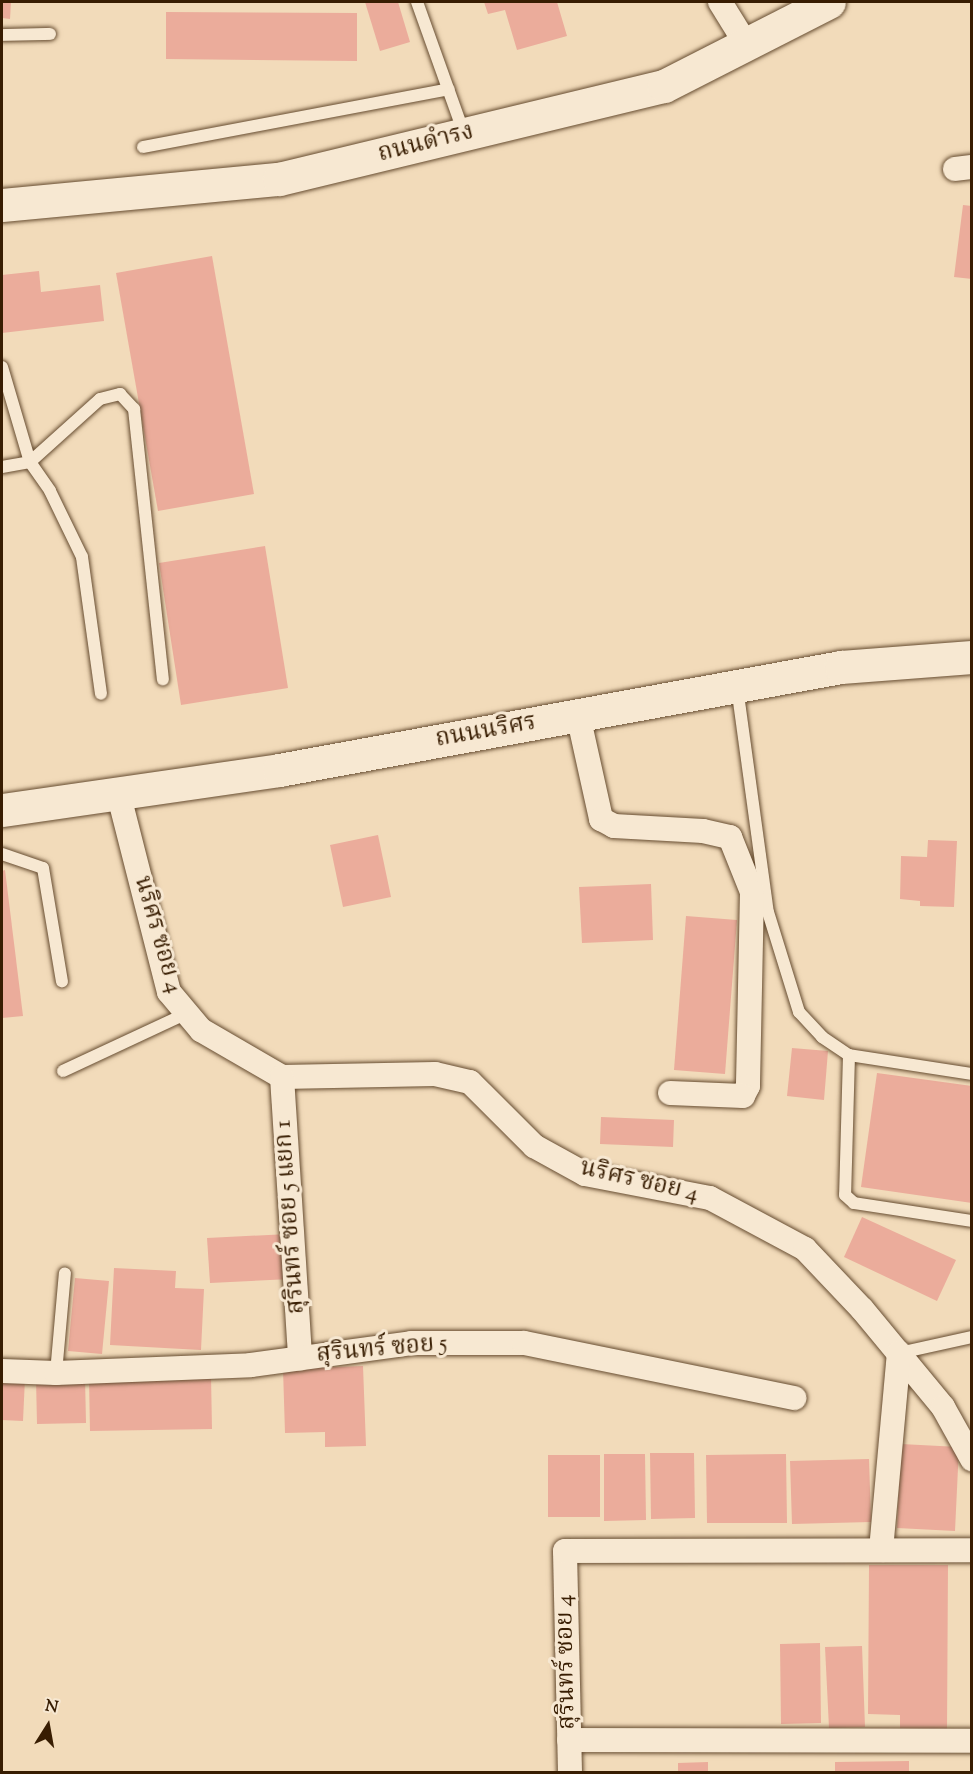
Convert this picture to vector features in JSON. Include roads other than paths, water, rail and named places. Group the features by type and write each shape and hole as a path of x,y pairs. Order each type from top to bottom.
{"street":[{"path":"720,2 746,44"},
{"name":"ถนนดำรง","path":"2,206 279,179 664,86 829,2"},
{"name":"ถนนนริศร","path":"2,810 119,796 841,667 972,657"},
{"path":"578,715 602,819 614,826 703,831 730,837 752,892 748,1086 743,1096 670,1093"},
{"name":"นริศร ซอย 4","path":"119,796 169,992 185,1014 201,1030 282,1077 435,1074 470,1082 534,1146 585,1174 710,1198 806,1249 899,1353 943,1407 972,1459"},
{"name":"สุรินทร์ ซอย 5 แยก 1","path":"282,1077 300,1358"},
{"name":"สุรินทร์ ซอย 5","path":"2,1371 56,1373 251,1365 411,1343 524,1343 794,1398"},
{"path":"899,1353 881,1550 972,1550"},
{"name":"สุรินทร์ ซอย 4","path":"570,1773 565,1551 881,1550"},
{"path":"569,1740 972,1741"}],"lane":[{"path":"417,2 464,135"},
{"path":"2,35 50,34"},
{"path":"143,147 449,89"},
{"path":"2,367 30,462 50,491 82,557 102,694"},
{"path":"2,467 30,462 99,399 120,394 134,409 163,679"},
{"path":"737,686 768,912 800,1012 822,1037 849,1056 972,1074"},
{"path":"2,853 43,868 62,981"},
{"path":"63,1071 185,1014"},
{"path":"849,1056 845,1195 854,1203 972,1221"},
{"path":"56,1373 65,1273"},
{"path":"899,1353 972,1337"}]}
